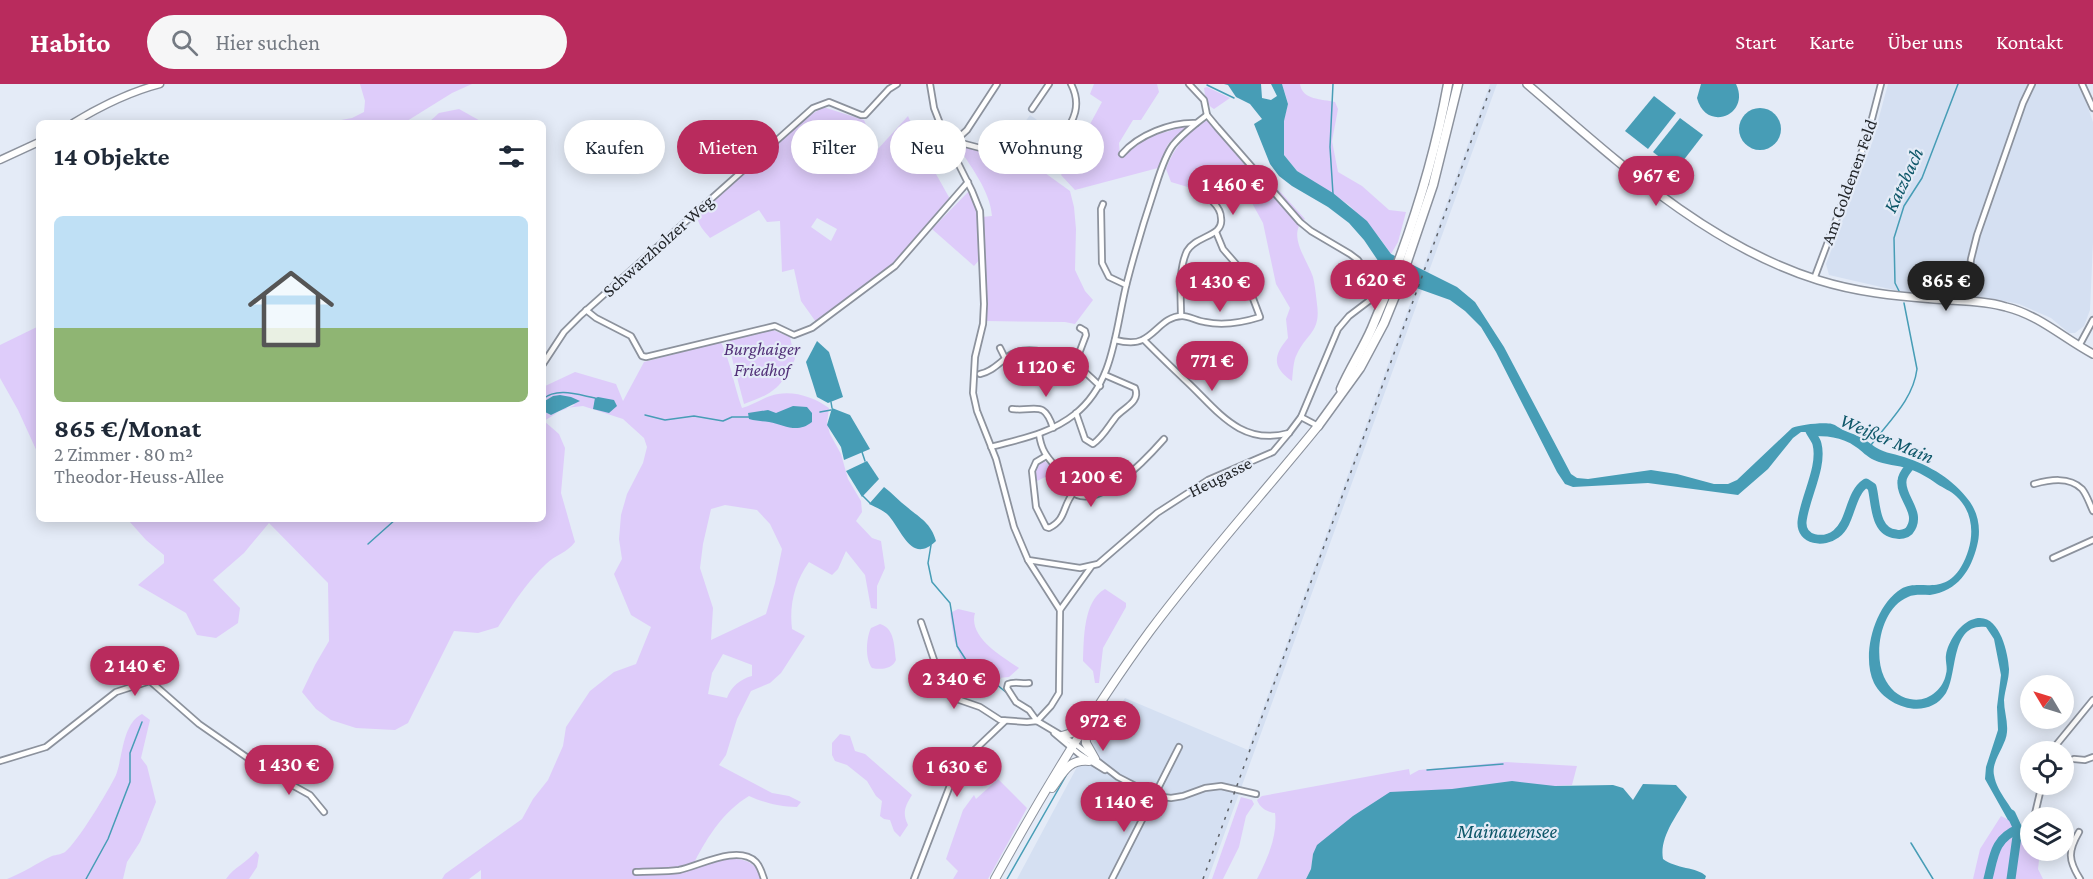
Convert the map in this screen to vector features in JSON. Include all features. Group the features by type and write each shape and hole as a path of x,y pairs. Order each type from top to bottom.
{"highway":[{"path":"1318,426 1334,403 1393,289 1415,226 1433,185 1450,98 1448,84"},
{"path":"1415,226 1423,183 1450,98 1458,84"}],"main road":[{"path":"1527,84 1635,175 1707,228 1748,252 1814,279 1889,296 2006,306 2053,328 2093,354"},
{"path":"995,879 1036,804 1072,746 1169,607 1318,426"},
{"path":"1062,736 1075,732 1083,722 1090,719"},
{"path":"1036,804 1070,764 1079,760 1092,760 1086,743 1085,726"}],"street":[{"path":"78,120 112,101 160,84"},
{"name":"Schwarzholzer Weg","path":"546,359 564,332 586,310 813,108 829,102 865,115 897,84"},
{"path":"930,84 938,120"},
{"path":"966,131 995,84"},
{"path":"1032,109 1049,84"},
{"path":"1071,84 1077,99 1073,120"},
{"path":"991,447 1053,428 1076,413 1091,399 1100,386 1115,340 1126,285 1146,216 1169,151 1184,134 1207,115 1204,100 1189,84"},
{"name":"Am Goldenen Feld","path":"1814,279 1867,138 1881,84"},
{"path":"1966,301 1971,259 1977,235 2023,103 2032,84"},
{"path":"2082,84 2093,108"},
{"name":"Heugasse","path":"1060,610 1091,567 1106,558 1131,534 1171,504 1208,480 1273,452 1301,417 1338,329 1349,316 1374,297 1377,287 1358,260 1300,222 1207,115"},
{"path":"1122,154 1147,135 1187,123 1196,123"},
{"path":"0,160 36,143"},
{"path":"921,622 946,694 951,697 980,707 995,718 1005,721 1037,721 1059,693 1060,610 1028,560 1014,527 996,459 977,411 973,393 975,357 982,324 984,278 980,211 964,174"},
{"path":"586,310 596,318 631,336 642,356 646,357 775,326 794,335 812,328 895,266 968,182"},
{"path":"1181,316 1180,288 1187,252 1196,240 1216,232 1222,223 1221,214 1214,202"},
{"path":"1102,204 1102,263 1110,278 1126,285"},
{"path":"1115,340 1125,342 1144,340 1162,324 1181,316 1223,324 1245,322 1260,317 1243,272 1223,249 1216,232"},
{"path":"2079,346 2093,320"},
{"path":"1075,364 1086,335 1085,331 1080,328"},
{"path":"1144,340 1230,423 1256,435 1271,436 1289,433"},
{"path":"1000,348 1005,358"},
{"path":"980,374 993,370 1005,358 1016,352 1049,353 1075,364 1100,386"},
{"path":"1076,413 1085,439 1093,444 1104,434 1116,416 1132,404 1137,395 1135,388 1105,375"},
{"path":"1012,409 1037,407 1042,409 1049,417 1053,428"},
{"path":"1301,417 1318,426"},
{"path":"1039,434 1046,456 1061,473 1070,490 1089,497 1109,488 1141,463 1164,439"},
{"path":"1046,456 1036,462 1032,471 1036,507 1046,527 1049,528 1059,522 1067,501 1074,492"},
{"path":"2034,484 2053,480 2065,480 2075,484 2082,490 2093,512"},
{"path":"2053,558 2093,540"},
{"path":"1028,560 1080,568 1091,567"},
{"path":"0,761 46,747 116,692 150,681 200,724 265,770 310,795 324,812"},
{"path":"1029,682 1008,684 1007,688 1016,702 1029,710 1037,721 1092,760 1155,796 1171,798 1221,786 1256,794"},
{"path":"2059,741 2093,700"},
{"path":"914,879 949,788 963,761 1005,721"},
{"path":"1052,731 1062,736 1072,746"},
{"path":"1112,879 1179,747"},
{"path":"2075,760 2093,757"},
{"path":"2079,832 2071,845 2070,857 2080,879"},
{"path":"636,872 680,870 716,857 734,856 751,858 758,863 764,879"}],"shaded area":[{"path":"1490,84 1497,84 1208,879 1017,879 1077,767 1125,698 1248,750"},
{"path":"1888,84 2080,84 2093,122 2093,242 2090,310 2084,326 2075,333 2069,333 2051,318 2019,304 1984,297 1907,293 1829,275 1826,264 1872,143"},
{"path":"1030,115 1037,120 1026,120"}],"green space":[{"path":"360,84 472,84 452,93 409,120 341,120 364,112 365,101"},
{"path":"1094,84 1157,84 1159,92 1141,120 1133,120 1119,143 1120,156 1148,137 1187,126 1168,144 1158,168 1075,190 1062,174 1104,174 1104,120 1092,120 1102,102 1090,94"},
{"path":"1282,84 1300,84 1304,93 1309,96 1335,102 1338,109 1332,141 1338,172 1362,186 1389,210 1406,212 1398,242 1391,254 1379,237 1349,205 1297,171 1284,155 1284,120 1288,103"},
{"path":"1207,87 1230,98 1214,109 1206,100 1204,88"},
{"path":"823,107 864,120 803,120"},
{"path":"459,109 479,120 431,120 439,113"},
{"path":"1209,119 1254,174 1261,171 1305,219 1297,232 1300,247 1313,277 1318,313 1315,327 1296,357 1292,381 1281,371 1277,361 1279,350 1288,338 1286,319 1290,308 1276,284 1263,223 1246,192 1225,174 1210,177 1191,188 1171,182 1166,169 1183,140"},
{"path":"791,129 791,174 878,174 878,149 890,136 890,174 936,174 950,199 893,263 816,322 801,301 794,269 782,272 780,221 767,222 759,210 710,238 697,218 697,214 741,174 779,174 779,140","holes":["817,218 837,229 831,241 811,227"]},
{"path":"966,147 978,150 978,174 1046,174 1070,191 1076,229 1075,270 1085,291 1093,300 1075,324 986,321 987,289 982,217 992,216 988,197 966,159"},
{"path":"969,191 978,214 980,259 974,266 932,229"},
{"path":"36,327 36,449 0,378 0,345"},
{"name":"Burghaiger Friedhof","path":"758,330 773,330 790,337 795,359 776,388 744,404 727,339"},
{"path":"721,342 742,408 769,396 785,393 805,396 829,408 827,423 830,434 841,454 848,479 861,501 862,512 856,521 872,538 881,541 885,568 877,586 877,609 871,608 865,575 846,551 838,569 832,575 809,562 797,585 791,611 792,629 805,636 781,673 770,683 751,691 737,719 726,755 719,765 772,793 789,796 801,802 797,807 784,806 766,803 749,796 732,809 718,825 705,842 695,861 741,860 755,867 761,879 481,879 481,870 469,879 442,879 445,874 522,819 533,799 548,780 563,746 566,727 590,691 614,672 636,664 651,627 631,615 614,574 622,559 619,539 621,515 627,494 643,463 647,447 644,438 623,419 583,406 569,408 575,405 553,396 546,400 546,386 575,372 616,384 623,401 644,362","holes":["725,505 757,510 770,524 782,549 766,614 711,640 713,608 700,568 711,509","723,654 752,665 752,676 736,684 727,698 708,694 712,673"]},
{"path":"546,412 551,415 559,412 546,420"},
{"path":"546,423 559,434 565,448 561,493 575,542 539,571 498,627 478,633 454,631 408,723 395,730 356,728 331,720 316,709 302,692 329,641 328,583 269,523 244,553 213,580 240,608 238,623 216,638 197,635 186,613 138,585 164,563 164,555 130,522 546,522"},
{"path":"1043,460 1058,471 1035,482 1034,467"},
{"path":"1105,589 1126,603 1126,607 1103,648 1099,683 1095,683 1093,671 1083,661 1086,621 1092,602"},
{"path":"958,609 975,613 974,622 981,638 995,652 1019,668 1009,677 988,679 962,661 954,640 950,613"},
{"path":"880,624 889,629 896,660 889,667 879,669 872,668 867,648 871,628"},
{"path":"142,714 150,720 141,758 147,766 156,802 140,842 127,862 123,879 7,879 52,856 64,853 70,847 92,816 116,775 130,725"},
{"path":"840,734 850,736 855,751 865,754 912,795 905,810 908,825 900,837 894,831 890,820 880,816 882,801 867,781 847,765 835,761 832,755 832,743"},
{"path":"1506,762 1577,766 1572,785 1555,786 1313,854 1311,869 1306,879 1257,879 1271,847 1275,830 1275,813 1269,812 1258,803 1257,800 1262,796 1409,769 1410,775 1419,770"},
{"path":"998,779 1027,808 988,879 953,879 958,871 946,859 963,810 974,795 976,799"},
{"path":"1241,797 1252,800 1254,804 1246,816 1239,847 1223,879 1212,879"},
{"path":"2001,816 2020,826 2020,861 2039,861 2038,869 2043,879 1973,879 1980,849"},
{"path":"256,851 259,855 257,867 249,879 226,879 233,871"}],"water":[{"path":"1224,84 1261,84 1262,98 1271,100 1277,96 1271,84 1282,84 1288,104 1284,121 1284,155 1297,171 1333,193 1367,221 1391,254 1457,287 1475,302 1504,347 1571,474 1577,478 1588,479 1651,470 1714,484 1728,484 1737,480 1792,428 1823,423 1833,424 1879,449 1923,465 1941,474 1956,487 1970,502 1978,523 1978,540 1971,563 1962,578 1948,589 1930,595 1910,596 1891,611 1882,632 1879,656 1881,667 1886,681 1898,694 1916,700 1928,697 1942,685 1947,672 1947,650 1958,630 1967,622 1980,618 1995,625 2004,642 2009,669 2004,700 2007,732 1995,764 1994,775 2020,827 2008,820 1985,779 1986,767 1998,730 1997,707 2001,675 1994,639 1986,627 1974,628 1966,633 1957,651 1950,685 1946,693 1938,702 1929,707 1919,709 1898,705 1880,692 1870,672 1872,632 1877,619 1892,597 1908,586 1947,582 1961,567 1969,549 1971,530 1967,512 1956,496 1916,472 1871,459 1845,441 1809,436 1806,432 1801,432 1793,438 1768,469 1738,495 1648,483 1573,487 1565,484 1481,327 1450,300 1408,285 1387,274 1364,240 1349,223 1279,176 1270,164 1254,124 1262,119 1250,104 1236,97 1228,85"},
{"path":"1701,84 1736,84 1739,95 1738,104 1726,116 1709,115 1702,109 1697,98"},
{"path":"1654,96 1676,113 1648,149 1625,131"},
{"path":"1760,108 1768,109 1775,114 1780,121 1780,137 1775,144 1768,149 1760,150 1752,149 1745,144 1740,137 1739,129 1740,121 1745,114 1752,109"},
{"path":"1680,118 1703,135 1676,170 1653,152"},
{"path":"817,341 829,352 843,397 828,403 817,397 806,362"},
{"path":"553,396 571,397 580,401 551,415 546,412 546,400"},
{"path":"595,398 614,400 617,406 609,413 593,409"},
{"path":"793,406 807,407 812,413 812,422 807,426 796,428 749,419 748,413 768,410 776,413"},
{"path":"832,408 850,415 870,449 844,460 841,447 827,425"},
{"path":"867,461 879,479 862,497 846,471"},
{"path":"884,487 924,521 936,541 928,547 914,548 887,514 869,504"},
{"path":"960,669 966,672 969,678 966,684 960,687 954,684 951,678 954,672"},
{"name":"Mainauensee","path":"1512,781 1555,786 1613,785 1623,788 1633,800 1643,784 1676,785 1687,797 1666,835 1662,851 1663,859 1674,865 1702,873 1706,876 1705,879 1306,879 1317,845 1353,816 1390,792 1452,789"}],"waterway":[{"path":"1333,84 1330,147 1333,194"},
{"name":"Katzbach","path":"1899,291 1895,283 1894,238 1904,206 1922,178 1958,84"},
{"path":"1207,85 1234,98"},
{"name":"Katzbach","path":"1871,445 1899,410 1915,380 1917,369 1904,303"},
{"path":"546,397 561,393 595,398"},
{"path":"831,402 832,408"},
{"path":"820,412 831,410"},
{"path":"645,415 665,420 694,416 723,421 732,417 749,417"},
{"path":"1810,431 1817,444 1818,453 1802,522 1805,533 1809,537 1825,539 1836,534 1845,523 1856,494 1866,483 1872,487 1877,515 1884,528 1898,534 1908,532 1914,518 1902,487 1902,481 1911,465"},
{"path":"862,452 865,461"},
{"path":"863,496 870,503"},
{"path":"368,544 393,522"},
{"path":"931,545 928,563 932,582 950,603 957,646 968,663 1008,694"},
{"path":"86,879 108,839 130,782 130,753 142,722"},
{"path":"1427,770 1503,764"},
{"path":"1007,879 1067,774"},
{"name":"Weißer Main","path":"2011,814 2018,829 2011,879"},
{"name":"Weißer Main","path":"1988,879 1996,849 2004,838 2018,829"},
{"path":"1911,843 1933,879"}],"railway":[{"path":"1203,879 1492,84"}]}
